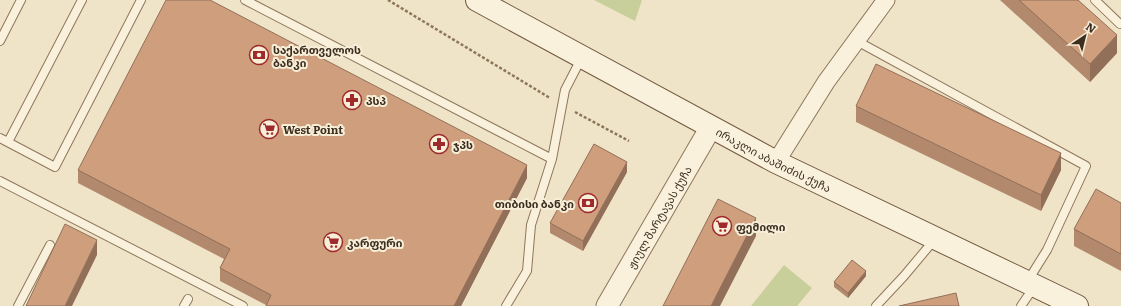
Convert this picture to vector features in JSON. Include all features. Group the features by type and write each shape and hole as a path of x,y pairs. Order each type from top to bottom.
{"main road":[{"name":"ირაკლი აბაშიძის ქუჩა","path":"477,0 776,162 1077,306"}],"street":[{"path":"776,162 826,82 855,40 886,0"},
{"name":"ჟიულ შარტავას ქუჩა","path":"607,306 711,127"}],"lane":[{"path":"0,41 21,0"},
{"path":"82,0 4,140 55,167 141,0"},
{"path":"245,0 552,159"},
{"path":"1094,0 1120,24"},
{"path":"855,40 1086,166 1021,306"},
{"path":"506,306 527,271 531,225 552,159 565,90 582,57"},
{"path":"0,181 243,306"},
{"path":"876,306 904,276 935,238"},
{"path":"18,306 50,245"}],"path":[{"path":"388,0 562,105 629,141"}],"green space":[{"path":"594,0 642,0 635,21"},
{"path":"784,265 812,288 797,306 751,306"}],"building":[{"name":"West Point","path":"166,0 210,0 527,165 454,306 266,306 271,295 220,268 230,249 78,170"},
{"path":"1019,0 1078,0 1117,35 1090,64"},
{"path":"876,64 1061,153 1041,195 856,106"},
{"name":"თიბისი ბანკი","path":"594,144 627,162 583,241 550,223"},
{"path":"1096,189 1121,203 1121,254 1074,229"},
{"path":"718,199 756,218 711,306 663,306"},
{"path":"65,224 97,240 65,306 26,306"},
{"path":"852,260 866,271 848,293 834,282"},
{"path":"956,293 959,306 899,306"}],"place":[{"name":"საქართველოს ბანკი","path":"259,55"},
{"name":"პსპ","path":"352,100"},
{"name":"West Point","path":"269,129"},
{"name":"ჯპს","path":"439,144"},
{"name":"თიბისი ბანკი","path":"588,203"},
{"name":"ფემილი","path":"722,226"},
{"name":"კარფური","path":"333,242"}]}
